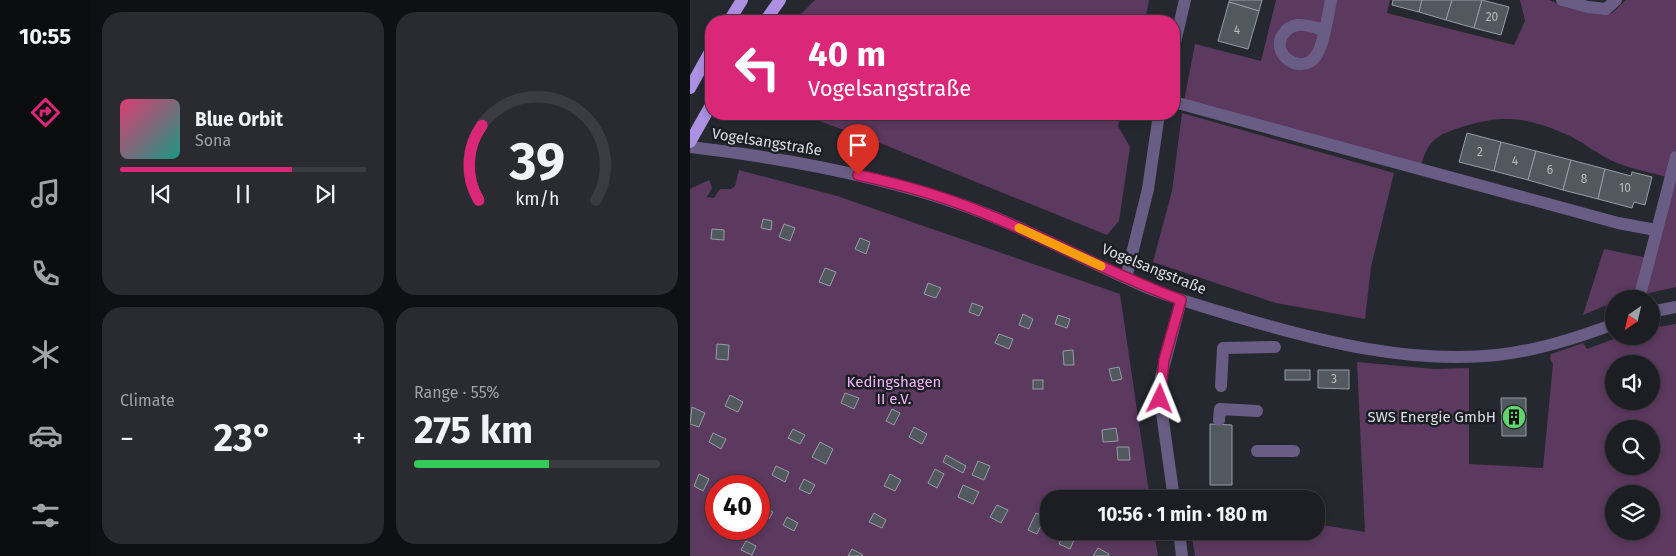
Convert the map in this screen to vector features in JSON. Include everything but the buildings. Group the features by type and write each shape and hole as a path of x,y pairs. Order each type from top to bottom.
{"main road":[{"path":"733,15 742,0"},
{"path":"769,15 780,0"},
{"path":"690,88 705,61"},
{"path":"690,142 705,116"}],"street":[{"path":"1180,21 1185,0"},
{"path":"1324,30 1331,0"},
{"path":"1562,0 1588,7 1606,9 1616,0"},
{"path":"1180,104 1618,223 1656,230"},
{"path":"1126,278 1148,189 1158,120"},
{"name":"Vogelsangstraße","path":"690,147 821,167 877,179 933,195 995,217 1126,278 1181,300 1278,329 1350,346 1408,355 1498,355 1580,336 1605,327"},
{"path":"1642,290 1676,157"},
{"path":"1173,490 1160,399 1161,377 1181,300"},
{"path":"1660,310 1676,307"},
{"path":"1221,386 1223,348 1274,353 1278,329"},
{"path":"1219,420 1220,409 1257,411"},
{"path":"1257,451 1294,451"},
{"path":"1180,540 1182,556"}],"green space":[{"path":"815,0 1149,0 1146,15 800,15"},
{"path":"1276,0 1390,0 1387,13 1514,45 1525,21 1520,0 1549,0 1568,8 1611,14 1626,0 1676,0 1676,179 1617,163 1570,136 1542,125 1517,120 1491,120 1446,133 1435,139 1427,149 1421,165 1184,101 1195,44 1261,61"},
{"path":"1182,113 1394,173 1371,267 1365,319 1276,303 1153,262 1172,191"},
{"path":"816,120 1120,120 1118,126 1130,147 1119,221 1107,235 885,145"},
{"name":"Kedingshagen II e.V.","path":"739,170 837,196 1120,294 1149,490 1040,490 1040,540 1155,540 1158,556 690,556 690,189 709,180 712,188 707,197 714,198 720,189 731,189 735,186"},
{"path":"1676,179 1676,287 1660,291 1605,290 1605,306 1583,315 1604,249 1653,259"},
{"path":"1676,324 1676,556 1195,556 1192,540 1325,540 1325,525 1365,532 1357,362 1434,369 1469,368 1469,464 1543,468 1553,364 1550,359 1551,354 1583,343 1587,349 1605,342 1605,345 1660,345 1660,327"}],"slow traffic":[{"path":"1019,228 1101,266"}],"place":[{"name":"SWS Energie GmbH","path":"1514,417"}],"route":[{"path":"858,175 933,195 995,217 1126,278 1181,300 1164,360 1160,399"}]}
